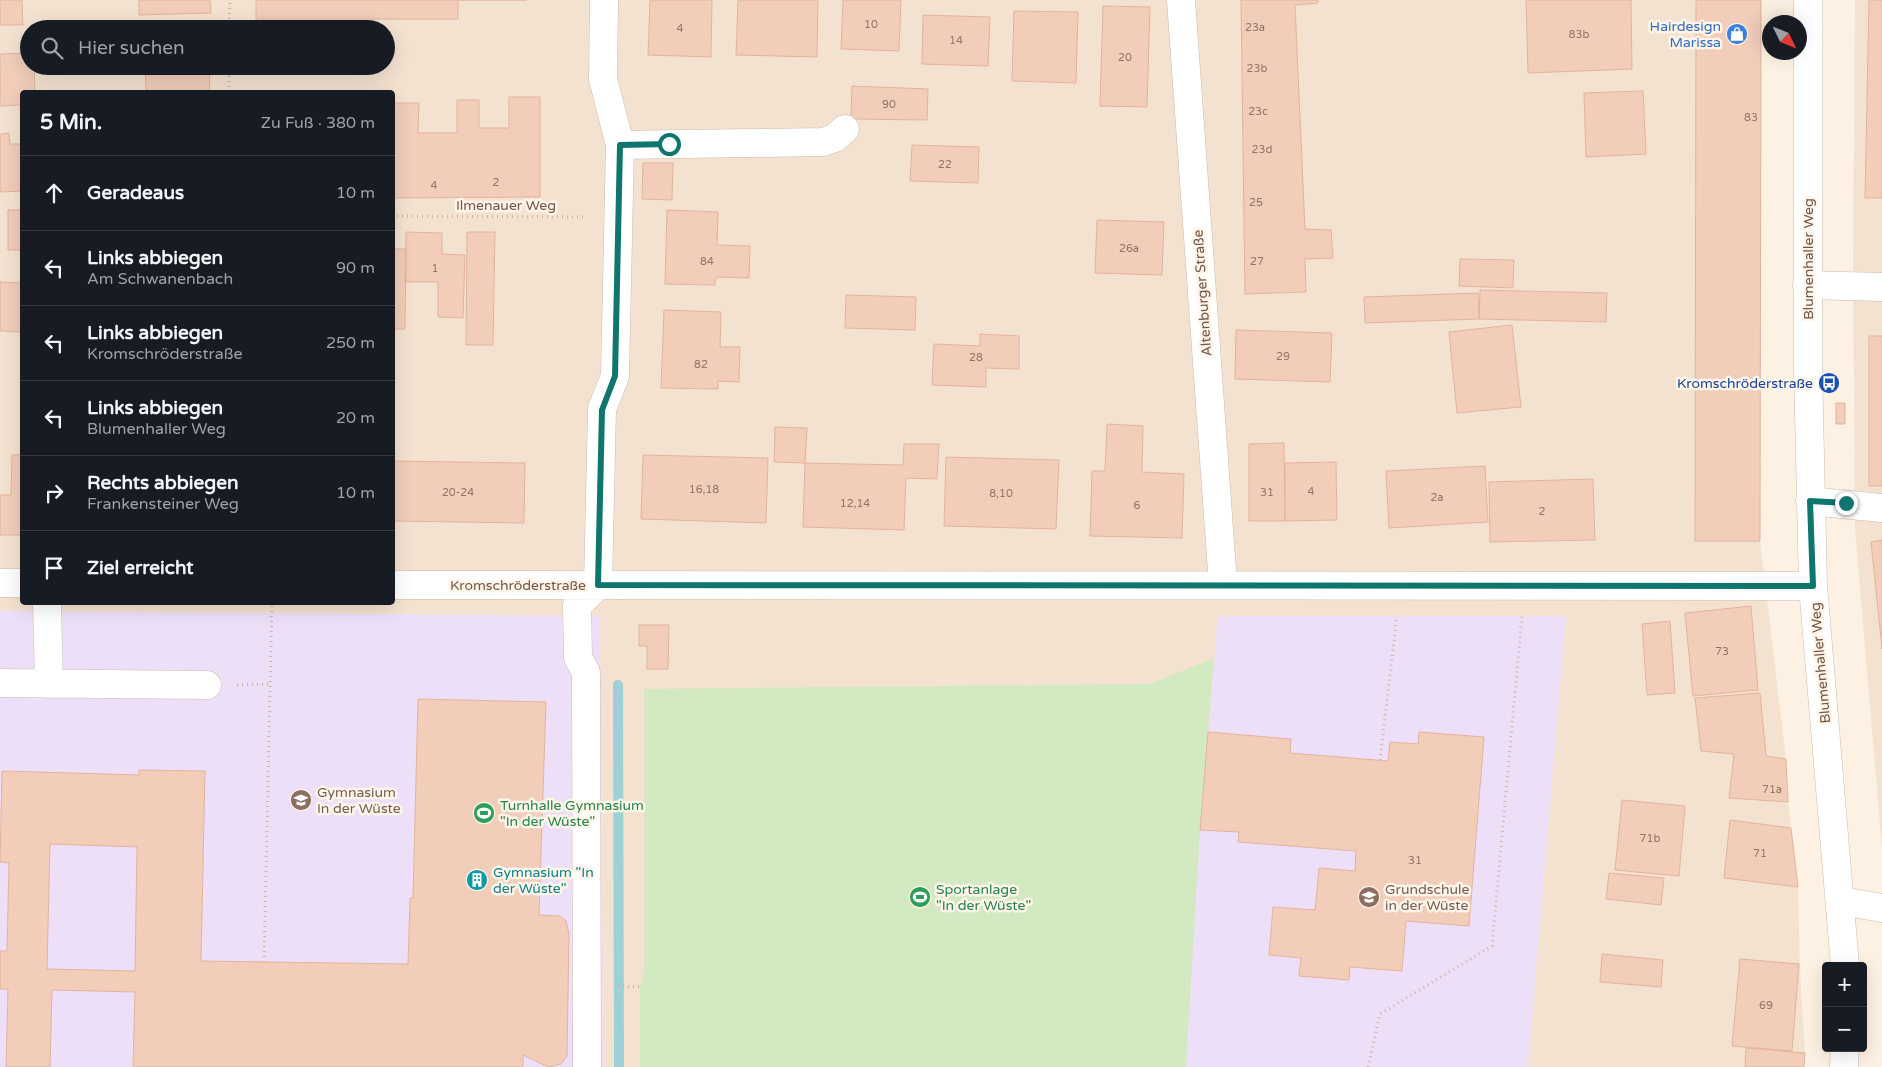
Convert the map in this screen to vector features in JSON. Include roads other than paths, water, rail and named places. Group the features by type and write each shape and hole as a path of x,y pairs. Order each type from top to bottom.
{"street":[{"path":"587,1067 586,672 578,658 578,606 598,585 602,410 615,376 619,217 620,145 603,79 604,0"},
{"name":"Altenburger Straße","path":"1181,0 1223,585"},
{"name":"Blumenhaller Weg","path":"1808,0 1807,285 1813,586 1845,962"},
{"path":"620,145 823,142 835,138 845,129"},
{"path":"1807,285 1882,287"},
{"path":"1810,501 1882,508"},
{"path":"0,583 20,583"},
{"name":"Kromschröderstraße","path":"395,585 1813,586"},
{"path":"47,605 48,684"},
{"path":"0,683 207,685"},
{"path":"1841,901 1882,908"},
{"path":"1844,1067 1845,1052"}],"waterway":[{"path":"618,685 619,1067"}],"place":[{"name":"Hairdesign Marissa","path":"1737,34"},
{"name":"Kromschröderstraße","path":"1829,383"},
{"name":"Gymnasium In der Wüste","path":"301,800"},
{"name":"Turnhalle Gymnasium \"In der Wüste\"","path":"484,813"},
{"name":"Gymnasium \"In der Wüste\"","path":"477,880"},
{"name":"Sportanlage \"In der Wüste\"","path":"920,897"},
{"name":"Grundschule in der Wüste","path":"1369,897"}]}
